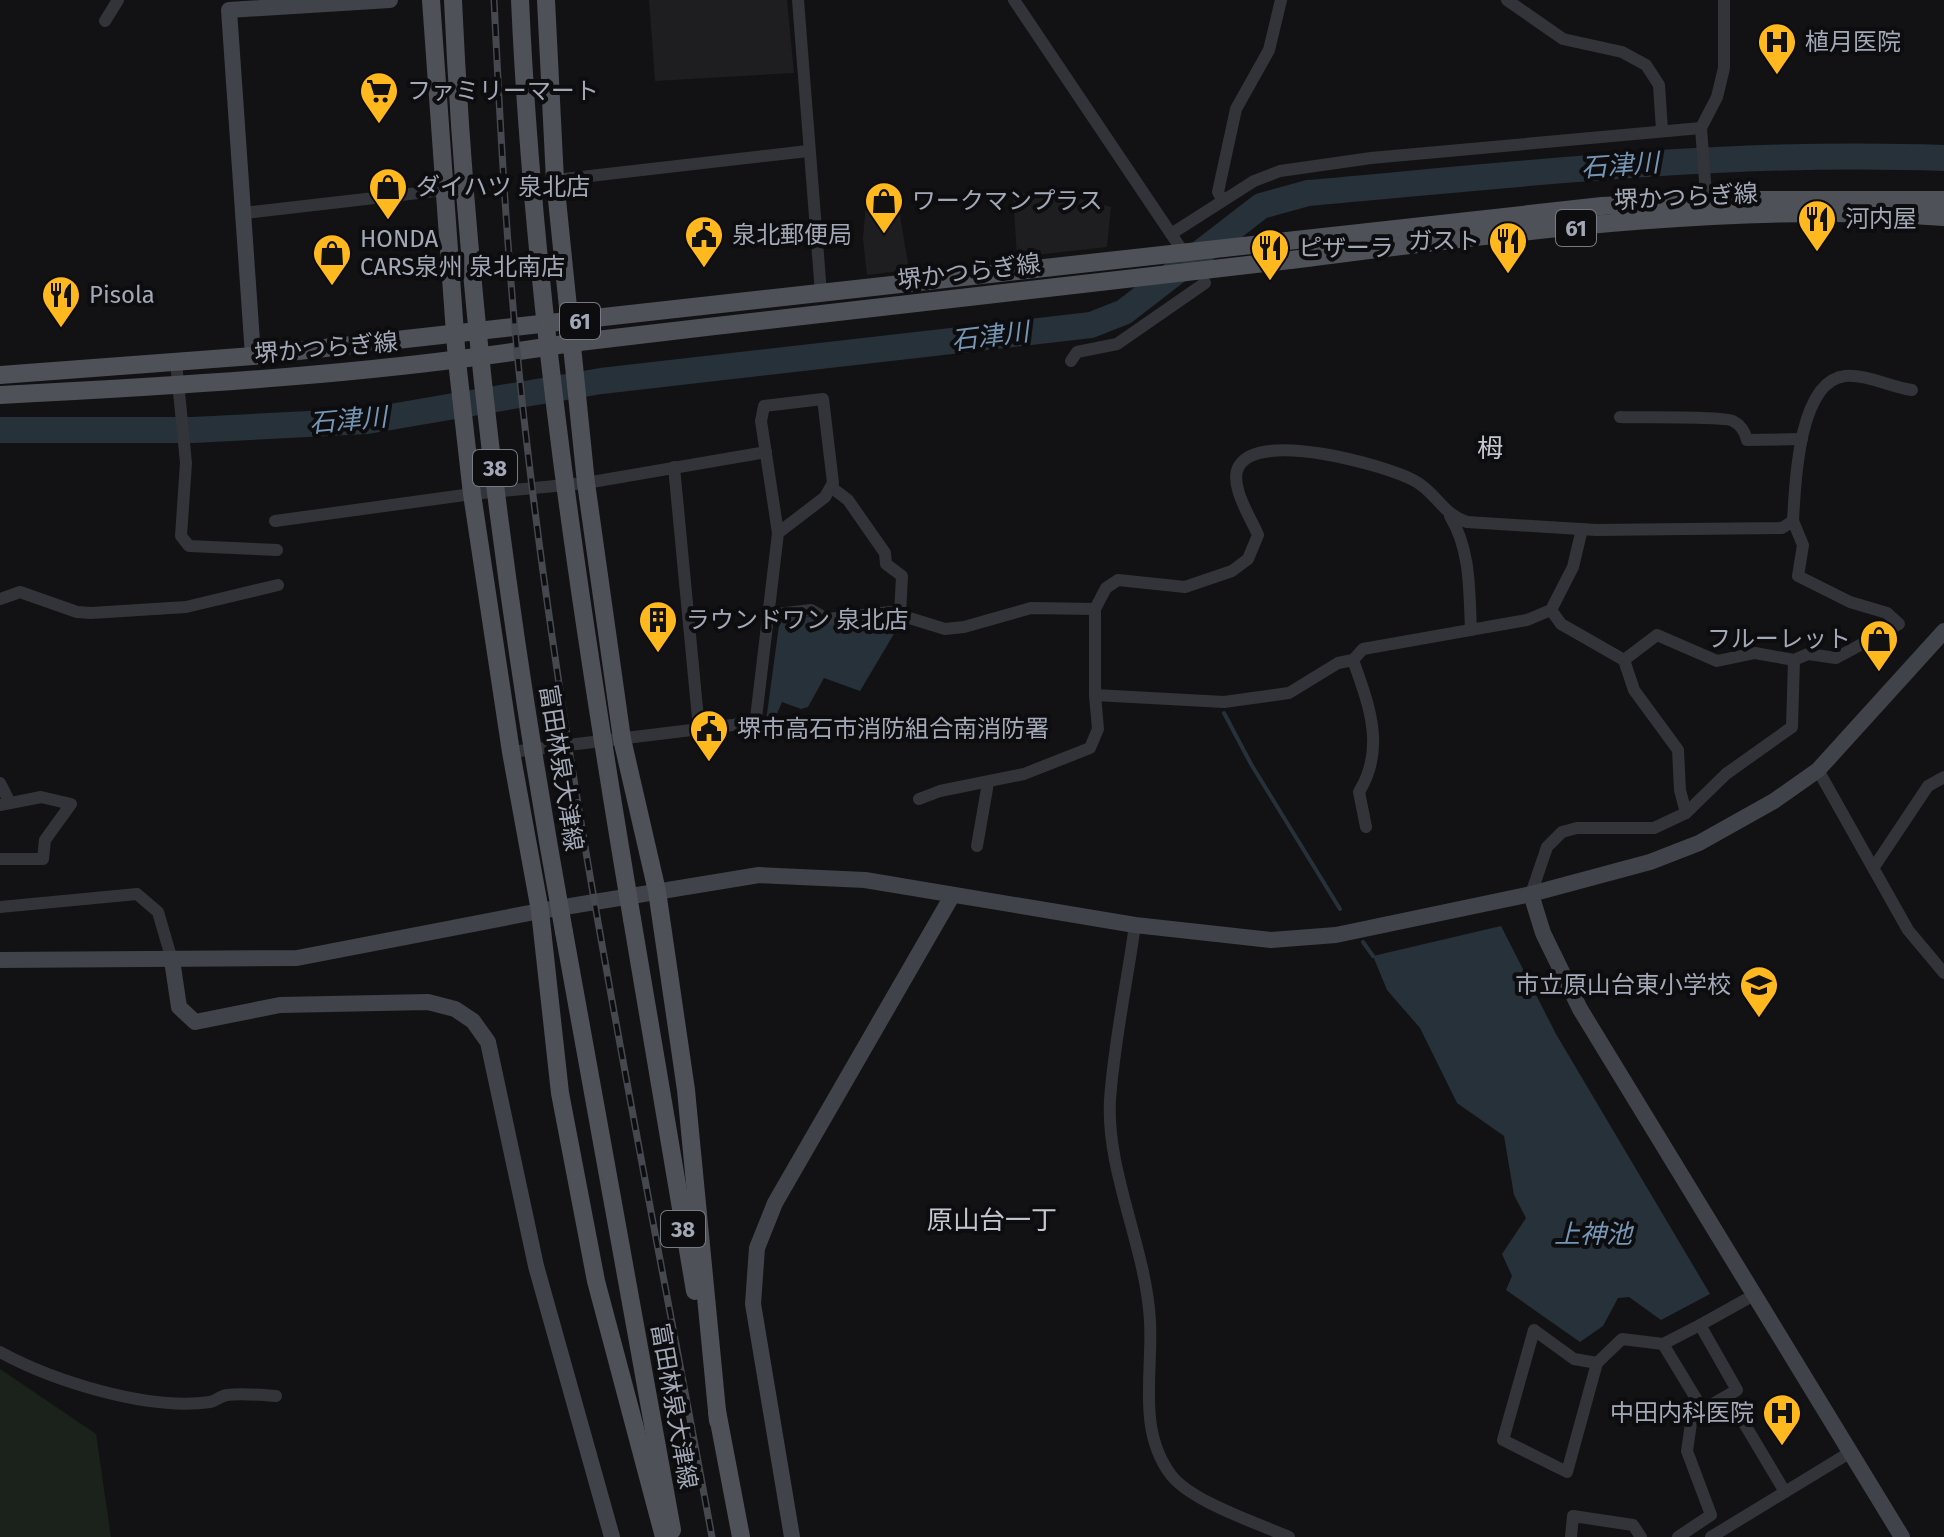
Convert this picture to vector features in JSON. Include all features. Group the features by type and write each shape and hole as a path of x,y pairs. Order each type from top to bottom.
{"main road":[{"path":"431,0 457,368 472,494 511,752 540,911 560,1093 596,1281 664,1537"},
{"name":"富田林泉大津線","path":"453,0 462,182 502,534 564,932 673,1537"},
{"name":"富田林泉大津線","path":"520,0 542,304 576,559 632,919 718,1421 741,1537"},
{"path":"546,0 555,180 567,322 586,483 622,739 657,891 686,1090 718,1421"},
{"name":"堺かつらぎ線","path":"0,375 253,356 1160,256 1176,243 1235,247 1429,223 1706,200 1944,200"},
{"name":"堺かつらぎ線","path":"0,395 179,395 457,368 571,350 1132,277 1204,274 1601,225 1706,200 1944,217"}],"street":[{"path":"105,21 118,0"},
{"path":"253,356 229,10 390,0"},
{"path":"798,0 821,293"},
{"path":"1014,0 1176,243 1204,274 1117,344 1077,352 1071,361"},
{"path":"1222,199 1218,192 1236,109 1269,50 1281,0"},
{"path":"1507,0 1563,39 1622,52 1646,65 1659,85 1662,130"},
{"path":"1706,200 1702,132 1717,97 1724,68 1724,0"},
{"path":"1176,243 1222,199 1280,171 1371,158 1662,130 1702,132"},
{"path":"555,180 808,151"},
{"path":"244,213 444,190"},
{"path":"176,362 184,455 181,536 189,546 277,550"},
{"path":"1624,660 1657,635 1717,661 1755,653 1794,660 1808,654 1836,658 1899,624 1887,613 1850,602 1798,576 1803,545 1793,521 1802,439 1820,391 1841,376 1857,375 1912,390"},
{"path":"511,752 749,723 756,718 778,533 761,421 764,406 823,399 831,487 825,497 778,533"},
{"path":"1620,417 1680,420 1723,417 1735,421 1747,440 1802,439"},
{"path":"919,799 940,791 1024,774 1090,748 1098,729 1095,609 1106,588 1118,580 1185,587 1232,571 1248,559 1258,535 1236,480 1238,466 1250,455 1264,450 1316,453 1389,470 1417,482 1450,516 1460,532 1467,558 1471,630"},
{"path":"275,521 472,494 586,483 766,452"},
{"path":"674,467 699,729"},
{"path":"831,487 848,500 885,553 886,564 902,576 900,615"},
{"path":"1450,516 1482,524 1582,529 1782,528 1793,521"},
{"path":"1095,695 1224,702 1289,693 1338,663 1353,660 1363,649 1527,620 1551,610 1573,567 1582,529"},
{"path":"0,599 20,592 77,612 91,613 186,607 278,585"},
{"path":"769,615 811,610 827,619 890,612 945,629 964,627 1031,608 1095,609"},
{"path":"1551,610 1561,624 1624,660 1634,690 1678,750 1680,790 1686,813"},
{"path":"0,960 297,958 540,911 759,875 865,880 1135,925 1282,939 1336,935 1531,894 1650,862 1699,843 1774,801 1818,770 1944,631"},
{"path":"1353,660 1372,716 1372,771 1359,792 1366,827"},
{"path":"1794,660 1792,727 1726,774 1686,813 1654,828 1577,828 1562,832 1547,847 1531,894 1543,933 1580,1009 1902,1537"},
{"path":"1818,770 1908,930 1944,973"},
{"path":"1874,867 1928,786 1944,777"},
{"path":"0,783 5,803 41,797 60,798 71,804 45,840 43,859 0,859"},
{"path":"977,846 988,783"},
{"path":"0,907 137,894 149,901 158,912 172,960 179,1007 195,1022 280,1005 428,1002 455,1009 473,1021 488,1042 536,1266 612,1537"},
{"path":"792,1537 753,1304 757,1248 775,1203 804,1150 952,896"},
{"path":"1135,925 1110,1101 1112,1148 1145,1274 1150,1320 1150,1427 1156,1452 1173,1477 1193,1493 1289,1537"},
{"path":"1597,1363 1574,1359 1534,1330 1503,1440 1567,1472 1597,1363 1622,1339 1663,1344 1754,1295"},
{"path":"1678,1537 1711,1515 1687,1451 1692,1416 1737,1390 1700,1325"},
{"path":"1663,1344 1703,1410"},
{"path":"0,1352 24,1366 91,1389 144,1399 212,1402 223,1395 276,1396"},
{"path":"1735,1408 1785,1492"},
{"path":"1711,1537 1849,1453"},
{"path":"1571,1537 1573,1516 1633,1525 1641,1537"}],"shaded area":[{"path":"649,0 787,0 794,73 655,81"},
{"path":"1013,193 1064,195 1111,207 1107,247 1017,257"},
{"path":"897,197 909,270 867,275 863,239 866,202"},
{"path":"0,1369 96,1434 111,1537 0,1537"}],"water":[{"path":"893,617 901,622 860,691 824,678 808,707 801,709 782,702 774,721 766,721 780,618"},
{"name":"上神池","path":"1501,926 1556,1034 1710,1294 1661,1320 1629,1297 1618,1298 1603,1326 1580,1342 1506,1290 1512,1276 1502,1254 1526,1218 1514,1195 1504,1136 1457,1103 1420,1028 1387,990 1373,956"}],"waterway":[{"name":"石津川","path":"0,430 193,430 367,421 601,381 1091,325 1124,312 1261,206 1308,193 1625,165 1784,157 1944,158"},
{"path":"1224,713 1251,764 1340,909"},
{"path":"1363,942 1373,956"}],"railway":[{"path":"494,0 515,327 543,574 610,988 712,1537"}],"place":[{"name":"植月医院","path":"1777,76"},
{"name":"ファミリーマート","path":"379,125"},
{"name":"ダイハツ 泉北店","path":"388,221"},
{"name":"ワークマンプラス","path":"884,235"},
{"name":"河内屋","path":"1817,253"},
{"name":"泉北郵便局","path":"704,269"},
{"name":"ガスト","path":"1508,275"},
{"name":"ピザーラ","path":"1270,282"},
{"name":"HONDA CARS泉州 泉北南店","path":"332,287"},
{"name":"Pisola","path":"61,329"},
{"name":"ラウンドワン 泉北店","path":"658,654"},
{"name":"フルーレット","path":"1879,673"},
{"name":"堺市高石市消防組合南消防署","path":"709,763"},
{"name":"市立原山台東小学校","path":"1759,1019"},
{"name":"中田内科医院","path":"1782,1447"}],"district":[{"name":"栂","path":"1490,448"},
{"name":"原山台一丁","path":"992,1220"}]}
